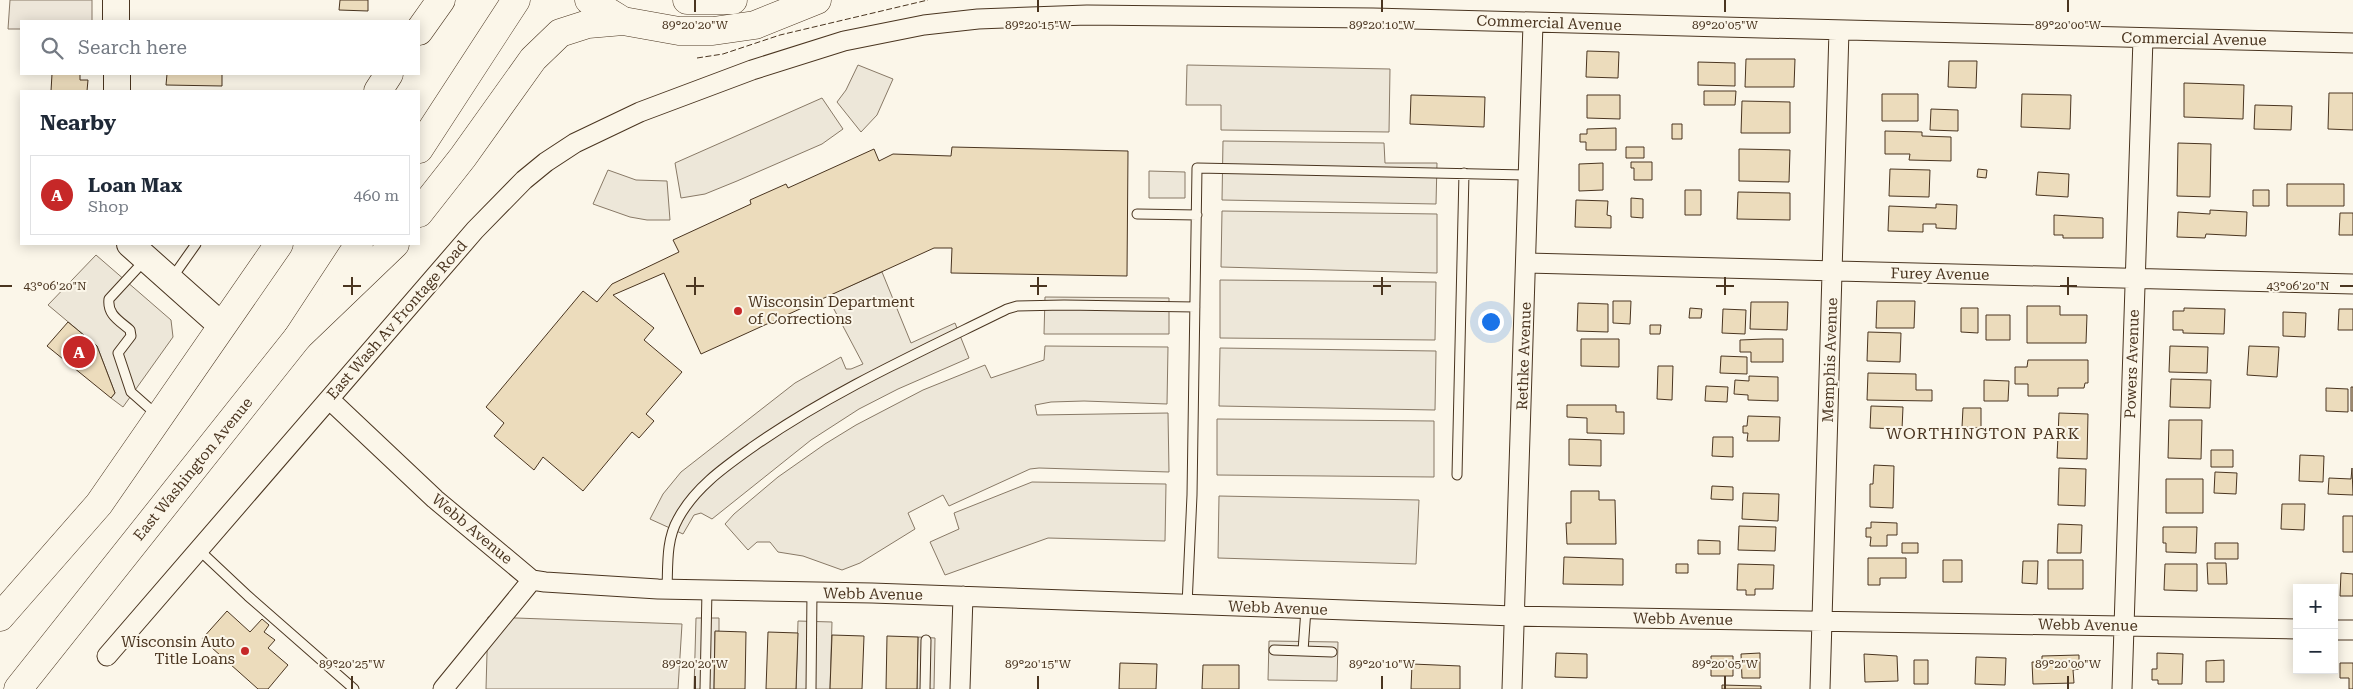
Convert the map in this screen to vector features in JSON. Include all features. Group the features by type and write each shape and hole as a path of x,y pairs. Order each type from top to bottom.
{"main road":[{"path":"420,31 441,0"},
{"path":"420,147 516,0"},
{"path":"589,0 623,21"},
{"path":"687,0 733,0"},
{"path":"420,212 463,157 534,59 548,43 571,28 588,24 623,21 679,31 714,31 755,25 817,0"},
{"path":"379,90 388,75"},
{"path":"0,618 99,504 278,245"},
{"name":"East Washington Avenue","path":"18,689 298,337 358,245"},
{"path":"298,337 393,245"}],"street":[{"path":"116,0 116,20"},
{"name":"Commercial Avenue","path":"752,70 795,55 873,34 924,25 1019,16 1373,18 2353,43"},
{"name":"Rethke Avenue","path":"1512,689 1527,263 1533,23"},
{"name":"Memphis Avenue","path":"1820,689 1839,30"},
{"name":"Powers Avenue","path":"2122,689 2143,38"},
{"name":"East Wash Av Frontage Road","path":"107,656 475,230 524,180 546,162 575,143 640,112 752,70"},
{"path":"116,90 117,75"},
{"path":"138,251 222,326"},
{"name":"Furey Avenue","path":"1527,263 2353,284"},
{"name":"Webb Avenue","path":"329,399 435,499 532,580 667,589 963,596 1514,616 2293,629"},
{"path":"443,689 532,580"},
{"path":"960,689 963,596"},
{"path":"2338,630 2353,630"}],"lane":[{"path":"1187,605 1196,307 1197,168 1529,174"},
{"path":"1457,475 1464,173"},
{"path":"1137,214 1197,215"},
{"path":"170,280 195,245"},
{"path":"138,251 109,299 108,307 111,314 130,330 131,336 118,353 131,392 159,417"},
{"path":"667,589 668,554 671,535 688,503 708,482 737,458 792,419 834,394 1017,306 1196,307"},
{"path":"198,549 248,596 354,689"},
{"path":"705,689 707,590"},
{"path":"811,689 812,592"},
{"path":"1303,650 1306,609"},
{"path":"925,689 926,640"},
{"path":"1274,650 1332,652"}],"shaded area":[{"path":"10,0 92,0 92,20 20,20 20,29 8,29"},
{"path":"858,65 893,79 877,115 861,132 837,102 846,90"},
{"path":"1187,65 1390,69 1389,132 1221,130 1221,105 1186,105"},
{"path":"822,98 843,129 822,144 705,194 681,198 675,163"},
{"path":"1223,141 1384,143 1385,163 1437,163 1436,204 1222,200"},
{"path":"608,170 636,180 667,181 670,220 647,220 630,217 593,204"},
{"path":"1149,171 1185,172 1185,198 1149,198"},
{"path":"1222,211 1437,214 1437,273 1221,267"},
{"path":"96,255 171,320 173,337 123,407 111,398 115,393 97,346 48,305"},
{"path":"882,272 911,343 955,323 969,358 898,389 859,409 811,440 712,519 701,513 694,515 683,534 650,519 663,494 681,472 795,383 841,357 846,369 863,364 827,296"},
{"path":"1220,280 1436,282 1435,340 1220,338"},
{"path":"1045,297 1169,298 1169,334 1044,334"},
{"path":"1045,346 1168,347 1167,404 1084,401 1051,402 1035,405 1037,415 1168,413 1169,472 1039,468 1030,469 949,506 943,495 908,513 915,529 860,563 842,570 803,556 778,552 770,542 757,542 748,550 725,524 734,514 778,477 856,425 923,390 985,365 991,378 1044,360"},
{"path":"1220,348 1436,351 1435,410 1219,406"},
{"path":"1217,419 1434,421 1434,477 1217,475"},
{"path":"1032,482 1166,484 1165,541 1048,538 945,575 930,542 959,529 954,513"},
{"path":"1219,496 1419,500 1416,564 1218,558"},
{"path":"488,617 682,624 678,689 486,689"},
{"path":"696,618 719,618 719,631 715,632 714,689 694,689"},
{"path":"798,621 832,622 830,689 796,689"},
{"path":"918,637 935,638 934,689 917,689"},
{"path":"1269,641 1338,642 1337,681 1268,680"}],"building":[{"path":"340,0 368,0 368,11 339,10"},
{"path":"1587,51 1619,52 1618,78 1586,77"},
{"path":"1746,59 1795,59 1794,87 1745,87"},
{"path":"1949,61 1977,61 1976,88 1948,87"},
{"path":"1698,62 1735,63 1735,86 1698,85"},
{"path":"52,75 80,75 80,80 88,80 87,90 51,90"},
{"path":"167,75 222,75 222,86 166,85"},
{"path":"2184,83 2244,85 2243,119 2184,117"},
{"path":"1704,91 1736,91 1735,105 1704,105"},
{"path":"2329,93 2353,93 2353,130 2328,129"},
{"path":"1882,94 1918,94 1918,121 1882,121"},
{"path":"2022,94 2071,95 2070,129 2021,127"},
{"path":"1411,95 1485,97 1484,127 1410,124"},
{"path":"1587,95 1620,95 1620,119 1587,118"},
{"path":"1742,101 1790,102 1790,133 1741,133"},
{"path":"2255,105 2292,106 2291,130 2254,129"},
{"path":"1931,109 1958,110 1958,131 1930,130"},
{"path":"1672,124 1682,124 1682,139 1672,139"},
{"path":"1616,128 1616,150 1586,150 1586,142 1580,142 1580,134 1587,134 1587,129"},
{"path":"1885,131 1922,132 1922,136 1951,137 1951,161 1909,160 1910,154 1885,154"},
{"path":"2178,143 2211,144 2210,197 2177,196"},
{"name":"Wisconsin Department of Corrections","path":"952,147 1128,151 1127,276 951,273 952,248 934,248 701,354 664,273 613,295 654,328 644,340 682,372 646,414 654,421 639,438 632,432 583,491 543,457 534,470 494,436 504,423 486,407 583,291 597,302 612,284 679,252 673,240 751,204 750,200 786,184 788,188 874,149 879,161 893,154 951,156"},
{"path":"1626,147 1644,147 1644,158 1626,158"},
{"path":"1739,149 1790,150 1789,182 1739,181"},
{"path":"1631,162 1652,162 1652,180 1634,180 1634,168 1631,168"},
{"path":"1603,163 1603,190 1579,191 1579,164"},
{"path":"1890,169 1930,170 1929,197 1889,196"},
{"path":"1978,169 1987,170 1986,178 1977,177"},
{"path":"2038,172 2069,174 2068,197 2036,195"},
{"path":"2287,184 2344,184 2344,206 2287,206"},
{"path":"1685,190 1701,190 1701,215 1685,215"},
{"path":"2253,190 2269,190 2269,206 2253,206"},
{"path":"1738,192 1790,193 1790,220 1737,219"},
{"path":"1631,198 1643,199 1643,218 1631,217"},
{"path":"1576,200 1608,201 1607,215 1611,216 1611,228 1575,227"},
{"path":"1936,204 1957,205 1956,229 1936,228 1936,224 1923,224 1923,232 1888,231 1889,206 1936,208"},
{"path":"2210,210 2247,212 2246,236 2206,234 2205,238 2177,237 2178,212 2210,214"},
{"path":"2340,213 2353,213 2353,235 2339,235"},
{"path":"2054,215 2103,218 2103,238 2063,238 2063,235 2054,235"},
{"path":"1613,301 1631,301 1630,324 1613,323"},
{"path":"1877,301 1915,301 1914,328 1876,328"},
{"path":"1751,302 1788,302 1787,330 1750,329"},
{"path":"1578,303 1608,304 1608,332 1577,331"},
{"path":"2027,306 2060,306 2060,315 2087,315 2086,343 2027,343"},
{"path":"1690,308 1702,309 1701,318 1689,318"},
{"path":"1961,308 1978,308 1978,333 1961,332"},
{"path":"2184,308 2225,309 2224,334 2183,333 2183,330 2173,330 2173,311 2184,311"},
{"path":"1723,309 1746,310 1745,334 1722,333"},
{"path":"2339,309 2353,309 2353,330 2338,330"},
{"path":"2283,312 2306,313 2305,337 2283,336"},
{"path":"1986,315 2010,315 2010,340 1986,340"},
{"path":"68,322 97,346 115,393 111,398 47,346"},
{"path":"1650,325 1661,325 1660,334 1650,334"},
{"path":"1868,332 1901,333 1900,362 1867,361"},
{"path":"1581,339 1619,339 1619,367 1581,366"},
{"path":"1783,339 1783,362 1751,362 1751,352 1740,352 1740,340"},
{"path":"2170,346 2208,347 2207,373 2169,372"},
{"path":"2249,346 2279,347 2277,377 2247,375"},
{"path":"1721,356 1747,357 1747,374 1720,373"},
{"path":"2028,360 2088,360 2088,383 2085,383 2084,388 2058,388 2058,396 2028,396 2028,384 2015,384 2015,367 2027,367"},
{"path":"1658,366 1673,366 1672,400 1657,399"},
{"path":"1868,373 1916,374 1916,390 1932,390 1932,401 1867,400"},
{"path":"1749,376 1778,377 1778,401 1748,400 1748,395 1734,394 1735,380 1749,381"},
{"path":"2171,379 2211,380 2210,408 2170,407"},
{"path":"1984,380 2009,381 2008,401 1984,401"},
{"path":"1706,386 1728,387 1727,402 1705,401"},
{"path":"2351,387 2353,387 2353,411 2351,411"},
{"path":"2326,388 2348,389 2348,412 2326,411"},
{"path":"1567,405 1616,405 1616,412 1624,412 1624,434 1587,433 1587,418 1567,417"},
{"path":"1871,406 1903,407 1902,429 1870,428"},
{"path":"1963,408 1981,408 1981,428 1962,427"},
{"path":"2059,413 2088,414 2087,459 2057,458"},
{"path":"1748,416 1780,417 1779,441 1747,441 1748,433 1743,433 1743,426 1747,426"},
{"path":"2169,420 2202,420 2201,459 2168,458"},
{"path":"1713,437 1733,437 1733,457 1712,456"},
{"path":"1569,439 1601,440 1601,466 1569,465"},
{"path":"2211,450 2233,450 2233,467 2211,467"},
{"path":"2300,455 2324,456 2323,482 2299,481"},
{"path":"1874,465 1894,466 1893,508 1870,507 1870,484 1873,484"},
{"path":"2059,468 2086,469 2085,506 2058,505"},
{"path":"2352,468 2353,495 2328,494 2329,478 2351,479"},
{"path":"2215,472 2237,473 2236,494 2214,493"},
{"path":"2166,479 2203,479 2203,513 2166,513"},
{"path":"1712,486 1733,487 1733,500 1711,499"},
{"path":"1571,491 1599,491 1599,500 1615,500 1616,544 1567,544 1566,523 1571,523"},
{"path":"1743,493 1779,494 1778,521 1742,519"},
{"path":"2282,504 2305,504 2304,530 2281,529"},
{"path":"2343,516 2353,516 2353,552 2343,552"},
{"path":"1871,522 1897,523 1897,535 1887,535 1887,546 1870,546 1871,537 1866,537 1866,528 1871,528"},
{"path":"2058,524 2082,525 2081,553 2057,553"},
{"path":"1739,526 1776,527 1775,551 1738,550"},
{"path":"2163,527 2197,527 2196,553 2166,552 2166,543 2163,543"},
{"path":"1698,540 1720,541 1720,554 1698,554"},
{"path":"1902,543 1918,543 1918,553 1902,553"},
{"path":"2215,543 2238,543 2238,559 2215,559"},
{"path":"1564,557 1623,559 1623,585 1563,584"},
{"path":"1868,558 1906,558 1906,578 1880,578 1880,585 1868,585"},
{"path":"1943,560 1962,560 1962,582 1943,582"},
{"path":"2048,560 2083,560 2083,589 2048,589"},
{"path":"2023,561 2038,561 2037,584 2022,583"},
{"path":"2207,563 2226,563 2227,584 2208,584"},
{"path":"1676,564 1688,564 1688,573 1676,573"},
{"path":"1738,564 1774,565 1773,589 1755,589 1755,595 1746,595 1746,590 1737,590"},
{"path":"2165,564 2197,564 2197,591 2164,590"},
{"path":"2341,573 2353,574 2353,596 2340,596"},
{"path":"227,611 250,632 262,619 269,625 264,632 275,640 268,648 288,665 268,689 258,689 202,639"},
{"path":"715,631 746,632 745,689 714,689"},
{"path":"768,632 798,633 796,689 766,689"},
{"path":"832,635 864,636 862,689 830,689"},
{"path":"887,636 918,637 917,689 886,689"},
{"path":"1556,653 1587,654 1587,678 1555,677"},
{"path":"1760,653 1760,678 1742,678 1741,654"},
{"path":"2157,653 2183,654 2182,684 2158,684 2158,680 2152,680 2152,669 2157,669"},
{"path":"1864,654 1897,656 1898,681 1865,682"},
{"path":"2079,655 2079,669 2073,670 2074,683 2033,684 2032,662 2042,662 2042,656"},
{"path":"1711,656 1733,656 1733,676 1711,676"},
{"path":"1976,657 2006,658 2005,685 1975,684"},
{"path":"1914,660 1928,660 1928,684 1914,684"},
{"path":"2224,660 2224,682 2206,682 2206,661"},
{"path":"1120,663 1157,664 1156,689 1119,689"},
{"path":"2340,663 2353,663 2353,689 2349,689 2349,678 2340,678"},
{"path":"1412,664 1460,666 1460,689 1411,689"},
{"path":"1203,665 1239,665 1239,689 1202,689"},
{"path":"1722,685 1761,686 1761,689 1722,689"}],"fence":[{"path":"697,58 723,54 780,35 928,0"}],"place":[{"name":"Wisconsin Department of Corrections","path":"738,311"},
{"name":"Loan Max","path":"79,352"},
{"name":"Wisconsin Auto Title Loans","path":"245,651"}],"district":[{"name":"WORTHINGTON PARK","path":"1983,433"}]}
